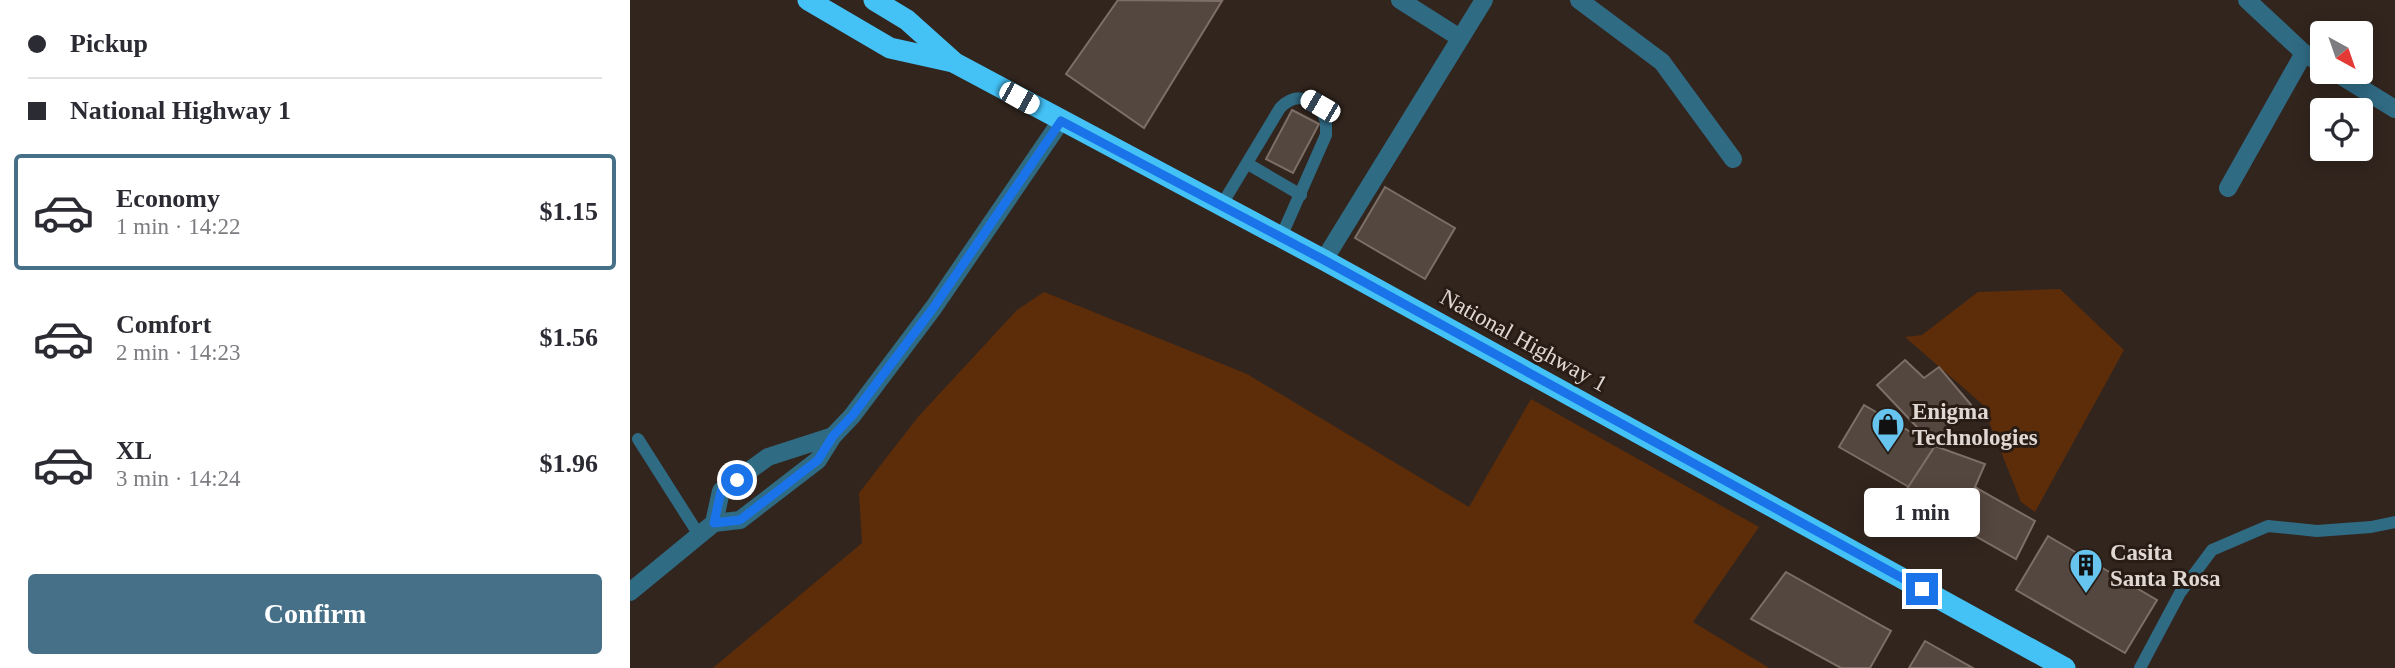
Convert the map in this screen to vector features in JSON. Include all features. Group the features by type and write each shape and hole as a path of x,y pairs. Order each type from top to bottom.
{"highway":[{"name":"National Highway 1","path":"874,0 907,20 956,63 1324,260 2065,668"},
{"name":"National Highway 1","path":"811,1 890,48 956,63"}],"street":[{"path":"1400,0 1460,38"},
{"path":"1324,260 1484,0"},
{"path":"1579,0 1662,62 1733,159"},
{"path":"2247,0 2310,57"},
{"path":"2228,188 2304,53"},
{"path":"2354,84 2395,109"},
{"path":"634,582 714,523 740,520 818,460 833,436 852,416 934,307 1061,121"},
{"path":"714,523 721,491 768,457 833,436"}],"lane":[{"path":"1221,206 1248,164 1273,117 1286,103 1302,97 1320,106 1325,116 1326,135 1281,237"},
{"path":"1248,164 1301,195"},
{"path":"638,439 699,534"},
{"path":"2140,668 2180,593 2212,550 2267,526 2317,531 2371,527 2395,522"}],"shaded area":[{"path":"2060,289 2124,350 2035,512 2021,502 1982,404 1905,337 1922,335 1978,292"},
{"path":"1044,292 1247,374 1469,507 1531,399 1759,527 1693,622 1769,668 713,668 862,543 859,493 918,417 1017,310"}],"building":[{"path":"1118,0 1222,1 1144,128 1066,74"},
{"path":"1292,110 1319,124 1293,173 1266,159"},
{"path":"1385,187 1455,228 1425,279 1355,238"},
{"path":"1905,360 1924,378 1939,367 1972,406 1935,446 1877,385"},
{"path":"1864,405 1935,446 1909,487 1839,447"},
{"path":"1935,446 1985,464 1975,487 2035,521 2016,559 1903,495"},
{"name":"Casita Santa Rosa","path":"2048,536 2157,600 2125,653 2016,590"},
{"path":"1786,572 1891,631 1870,668 1841,668 1751,619"},
{"path":"1925,641 1973,668 1909,668"}],"place":[{"name":"Enigma Technologies","path":"1888,454"},
{"name":"Casita Santa Rosa","path":"2086,595"}],"route":[{"path":"737,480 721,491 714,523 740,520 818,460 833,436 852,416 934,307 1061,121 1324,260 1922,589"}]}
